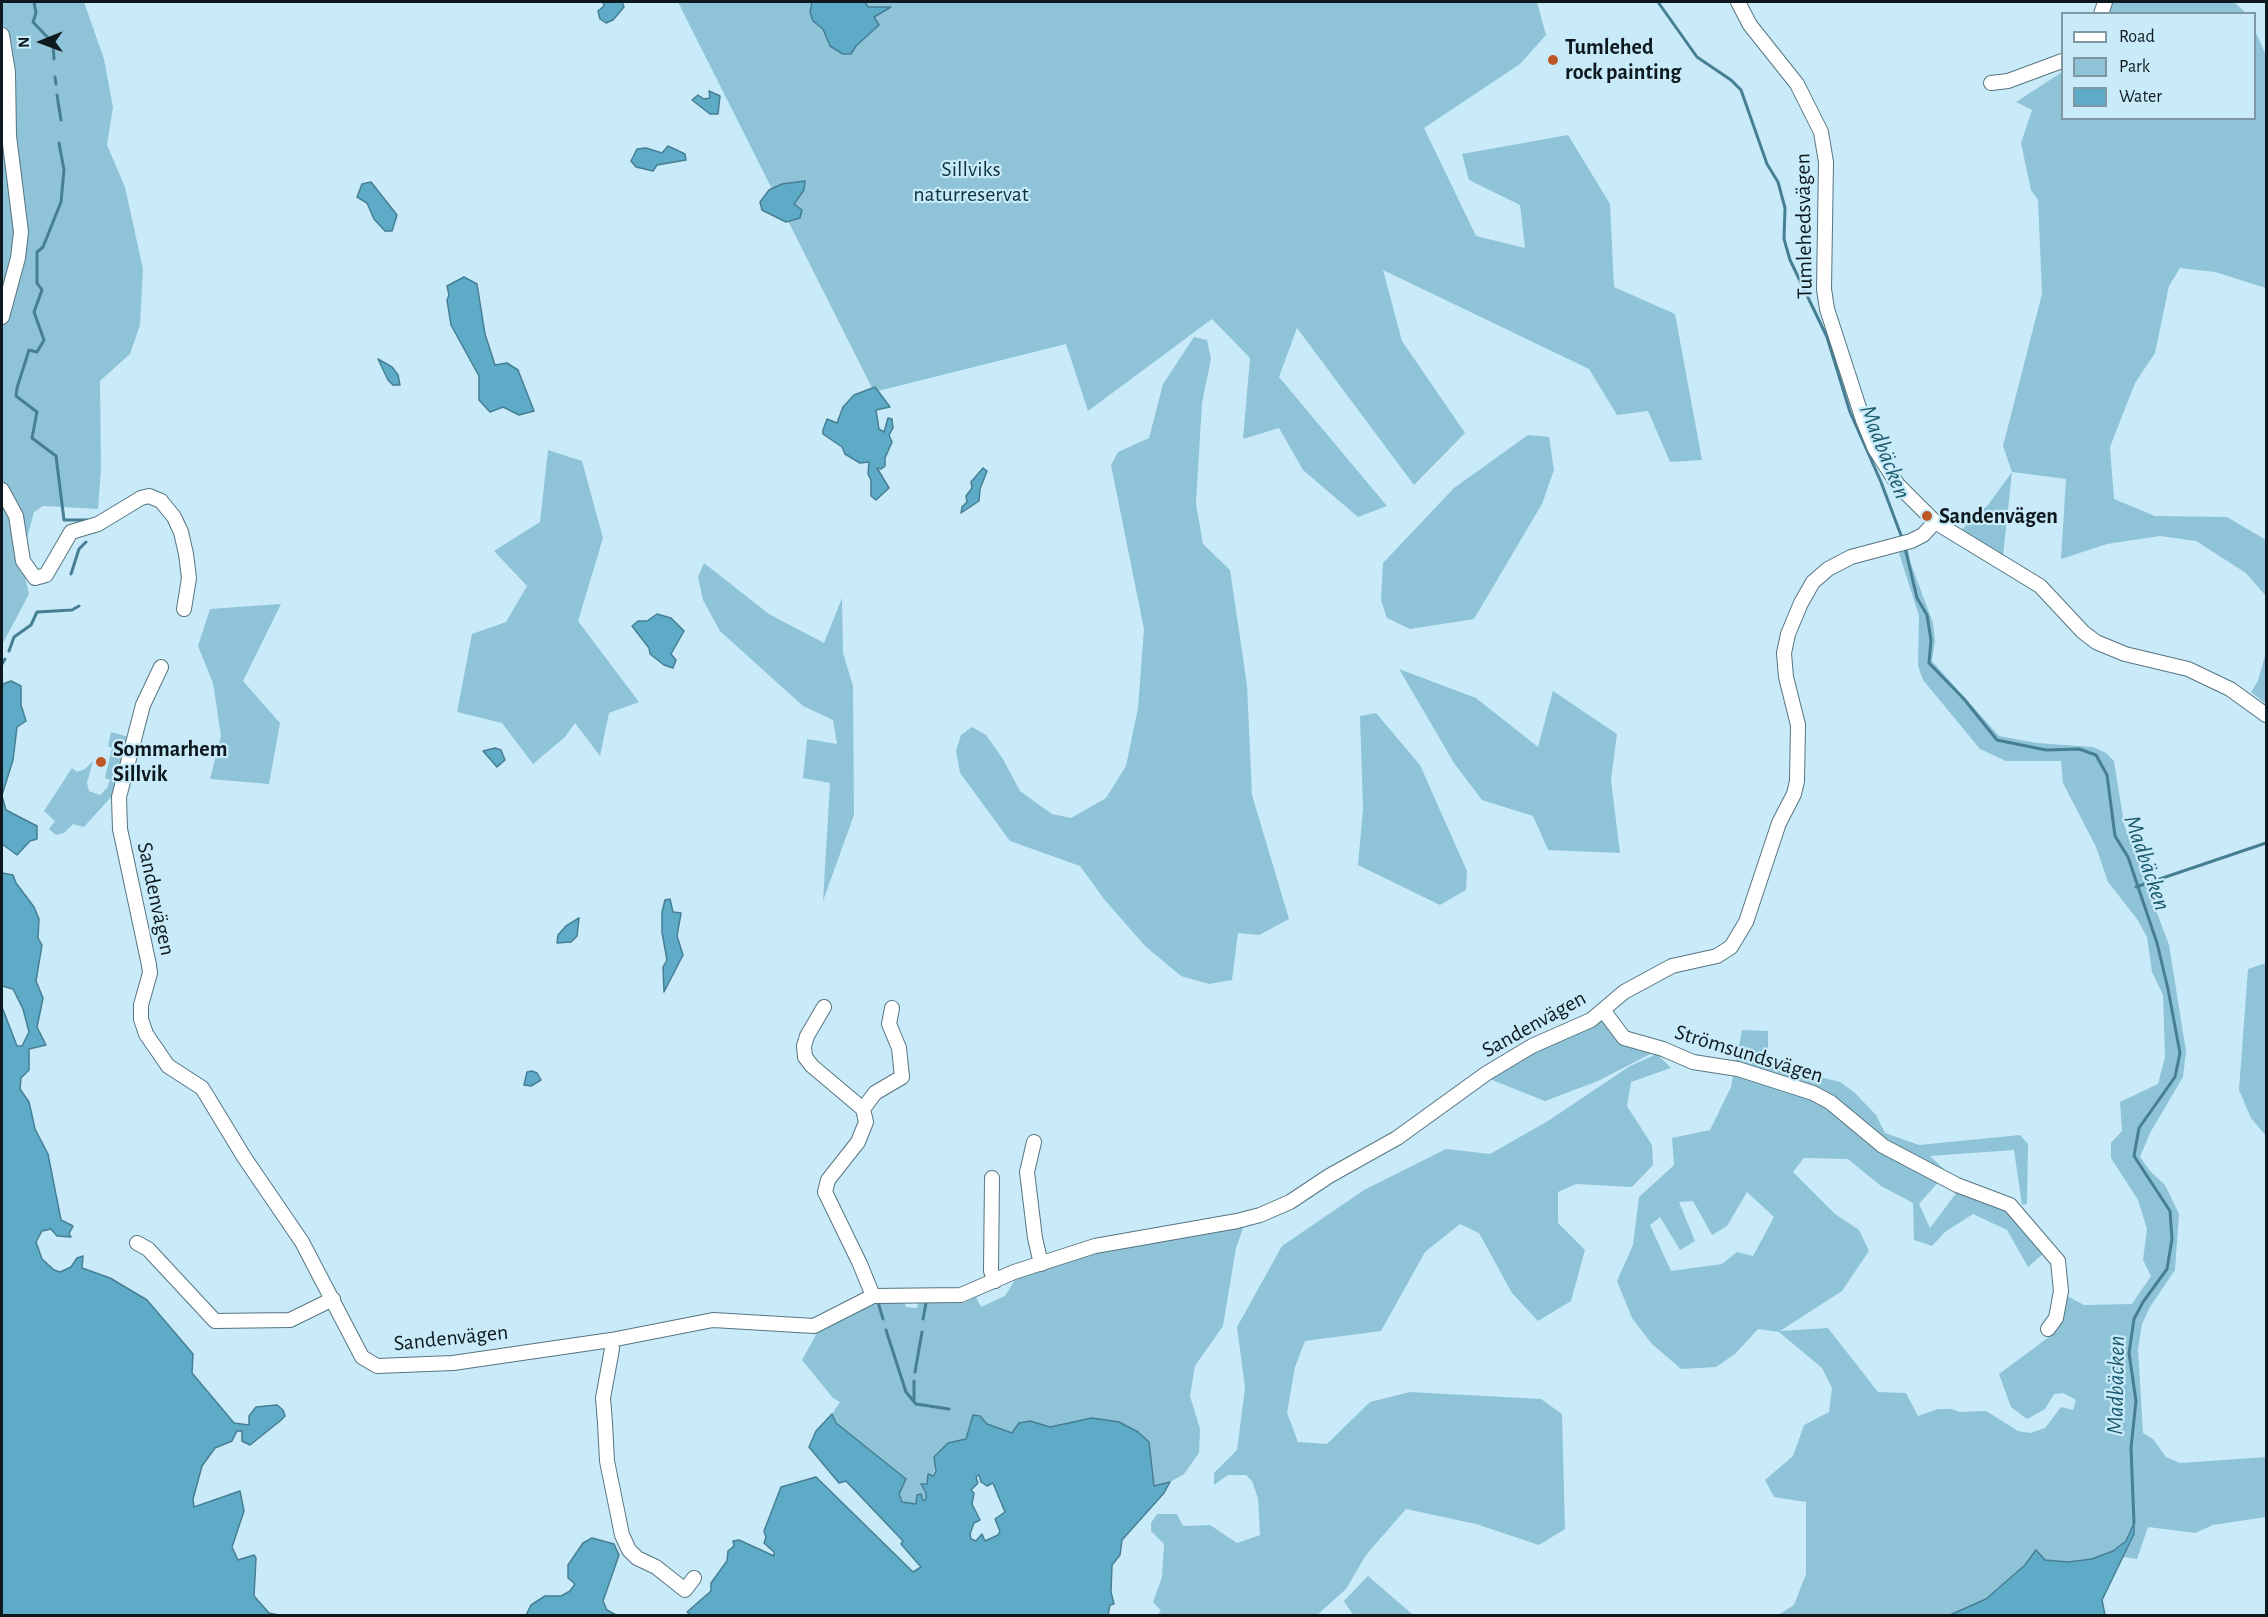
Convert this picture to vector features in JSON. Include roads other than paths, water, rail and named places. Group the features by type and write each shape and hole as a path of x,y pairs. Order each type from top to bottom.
{"street":[{"name":"Tumlehedsvägen","path":"1738,2 1750,25 1790,75 1815,116 1826,162 1824,289 1827,309 1859,409 1875,449 1898,485 1935,522 2040,586 2083,633 2096,642 2125,654 2188,669 2230,689 2266,715"},
{"path":"2,35 8,72 9,136 21,232 18,258 2,317"},
{"path":"1991,83 2008,81 2061,61"},
{"path":"2,490 16,516 23,561 35,578 46,575 71,532 98,524 141,498 149,496 161,501 177,524 186,555 189,578 184,609"},
{"name":"Sandenvägen","path":"161,667 143,705 119,797 120,830 150,973 141,1005 141,1019 146,1035 168,1066 202,1088 244,1157 302,1242 362,1357 377,1366 453,1363 611,1340 713,1320 814,1326 873,1296 961,1295 1095,1246 1237,1221 1281,1206 1397,1138 1487,1073 1532,1046 1591,1020 1624,992 1665,969 1717,956 1731,947 1755,899 1779,823 1794,794 1797,781 1798,725 1786,677 1784,653 1799,607 1813,582 1828,569 1851,558 1906,542 1923,534 1935,522"},
{"path":"824,1007 807,1035 804,1046 805,1057 812,1066 863,1109"},
{"path":"873,1296 825,1192 828,1180 858,1142 865,1128 863,1109 875,1093 902,1077 899,1048 889,1024 892,1008"},
{"name":"Strömsundsvägen","path":"1603,1010 1624,1038 1663,1049 1694,1062 1726,1065 1814,1094 1830,1102 1883,1146 1957,1185 2010,1205 2058,1261 2061,1291 2056,1318 2048,1329"},
{"path":"1034,1142 1027,1172 1035,1238 1041,1264"},
{"path":"992,1178 991,1271 996,1281"},
{"path":"137,1243 148,1249 215,1321 290,1320 333,1299"},
{"path":"611,1340 612,1349 603,1398 608,1461 622,1535 629,1550 637,1558 656,1567 685,1590 694,1578"}],"water":[{"path":"603,2 622,2 624,7 613,20 606,23 600,19 598,11 604,6"},
{"path":"812,2 865,2 868,7 891,7 874,17 879,25 856,46 851,54 843,54 830,46 823,29 813,21 810,12"},
{"path":"709,91 720,96 718,114 710,114 692,100 698,95 704,99 710,98"},
{"path":"668,146 685,154 686,160 657,165 653,171 636,167 631,161 637,149 646,148 662,153"},
{"path":"805,181 804,190 794,204 802,210 800,218 786,222 762,210 760,202 769,190 782,184"},
{"path":"371,182 397,215 392,231 385,231 374,219 367,203 357,197 362,184"},
{"path":"464,277 477,284 485,334 495,365 507,363 518,370 534,411 519,415 503,407 490,412 479,400 479,376 451,325 447,300 449,295 447,286"},
{"path":"378,359 392,367 398,375 400,385 393,385 388,380"},
{"path":"875,387 890,407 876,410 879,429 884,432 888,418 892,419 893,428 889,435 892,442 885,458 885,466 881,469 877,468 889,488 876,500 871,496 869,462 860,463 845,454 842,447 823,434 827,419 837,423 843,407 854,395"},
{"path":"983,468 987,471 980,489 979,501 961,513 962,507 967,502 966,496 972,488 971,482"},
{"path":"657,614 671,618 684,631 671,654 676,660 673,668 664,665 650,654 649,648 632,626 638,621 647,621"},
{"path":"11,681 21,686 21,705 26,721 17,727 13,760 2,795 2,693 3,684"},
{"path":"495,748 501,750 505,760 497,767 483,751"},
{"path":"2,796 6,810 37,826 37,839 30,841 17,855 2,844"},
{"path":"2,873 13,875 16,883 34,907 39,919 38,938 42,945 36,981 43,998 37,1027 46,1045 29,1049 29,1070 21,1078 20,1089 29,1102 35,1129 48,1154 61,1220 73,1226 69,1234 71,1237 57,1236 51,1229 42,1231 36,1242 42,1259 54,1270 60,1272 71,1267 77,1258 83,1256 82,1268 110,1278 147,1300 193,1354 192,1373 234,1423 249,1425 249,1416 256,1407 277,1405 283,1410 285,1416 250,1445 242,1441 242,1431 237,1431 232,1441 215,1448 202,1466 193,1499 194,1507 240,1491 244,1511 232,1547 238,1560 254,1555 256,1558 254,1596 269,1613 279,1615 2,1615 2,1007 17,1046 22,1046 29,1032 23,1009 13,989 2,986"},
{"path":"670,899 673,912 681,913 677,936 683,955 664,992 663,967 667,960 662,932 662,912 665,900"},
{"path":"579,918 577,936 571,942 557,943 558,935 566,926"},
{"path":"527,1072 537,1073 541,1080 531,1086 524,1085"},
{"path":"832,1414 836,1423 906,1479 899,1494 902,1502 916,1504 917,1495 921,1494 923,1501 926,1499 926,1493 921,1484 927,1484 928,1474 933,1476 936,1471 934,1457 948,1443 966,1439 973,1415 980,1416 987,1424 1012,1433 1019,1423 1030,1421 1050,1427 1092,1418 1119,1422 1138,1432 1149,1442 1154,1486 1170,1482 1164,1493 1122,1540 1120,1555 1112,1565 1111,1592 1114,1604 1110,1605 1108,1615 692,1616 687,1612 711,1591 711,1583 727,1561 728,1551 734,1546 733,1541 739,1540 774,1556 774,1552 764,1543 766,1537 764,1531 781,1487 816,1477 913,1572 921,1567 901,1544 903,1541 846,1481 839,1483 809,1447 816,1431","holes":["979,1475 981,1482 987,1486 993,1483 1005,1512 995,1519 1000,1531 998,1535 985,1541 982,1534 976,1541 971,1539 970,1534 974,1523 980,1520 972,1504 974,1493 971,1490 978,1483 976,1477"]},
{"path":"2134,1523 2134,1534 2102,1600 2105,1615 1950,1615 1986,1599 2025,1565 2036,1550 2045,1560 2068,1562 2092,1559 2113,1551 2126,1541"},
{"path":"592,1538 614,1544 619,1555 603,1601 607,1610 616,1615 526,1615 531,1605 545,1596 561,1596 570,1591 575,1584 568,1578 568,1565 583,1543"}],"waterway":[{"path":"34,2 36,13 33,22 53,43 54,59"},
{"name":"Madbäcken","path":"1658,2 1697,57 1731,80 1741,90 1767,164 1778,182 1785,208 1784,239 1790,260 1827,337 1850,412 1881,482 1902,538"},
{"path":"55,77 56,84"},
{"path":"57,95 61,120"},
{"path":"59,143 64,170 61,202 43,247 37,252 37,283 42,290 34,312 44,340 37,352 29,350 16,396 37,412 32,438 56,456 64,520 88,520"},
{"path":"71,574 79,549 86,542"},
{"name":"Madbäcken","path":"1905,548 1917,598 1927,615 1931,640 1929,663 1964,699 1997,740 2046,750 2079,749 2096,755 2107,775 2115,836 2128,857 2157,943 2168,989 2180,1053 2175,1077 2139,1128 2134,1156 2170,1211 2172,1239 2167,1269 2143,1302 2134,1319 2129,1353 2136,1401 2131,1448 2134,1523"},
{"path":"9,651 14,637 31,625 37,612 72,610 79,606"},
{"path":"2,664 5,659"},
{"path":"2136,887 2266,843"},
{"path":"878,1302 883,1319"},
{"path":"923,1319 926,1303"},
{"path":"886,1330 906,1392 916,1404 949,1409"},
{"path":"915,1372 922,1332"},
{"path":"914,1381 914,1400"}],"place":[{"name":"Tumlehed rock painting","path":"1553,60"},
{"name":"Sandenvägen","path":"1927,516"},
{"name":"Sommarhem Sillvik","path":"101,762"}],"park label":[{"name":"Sillviks naturreservat","path":"971,182"}]}
